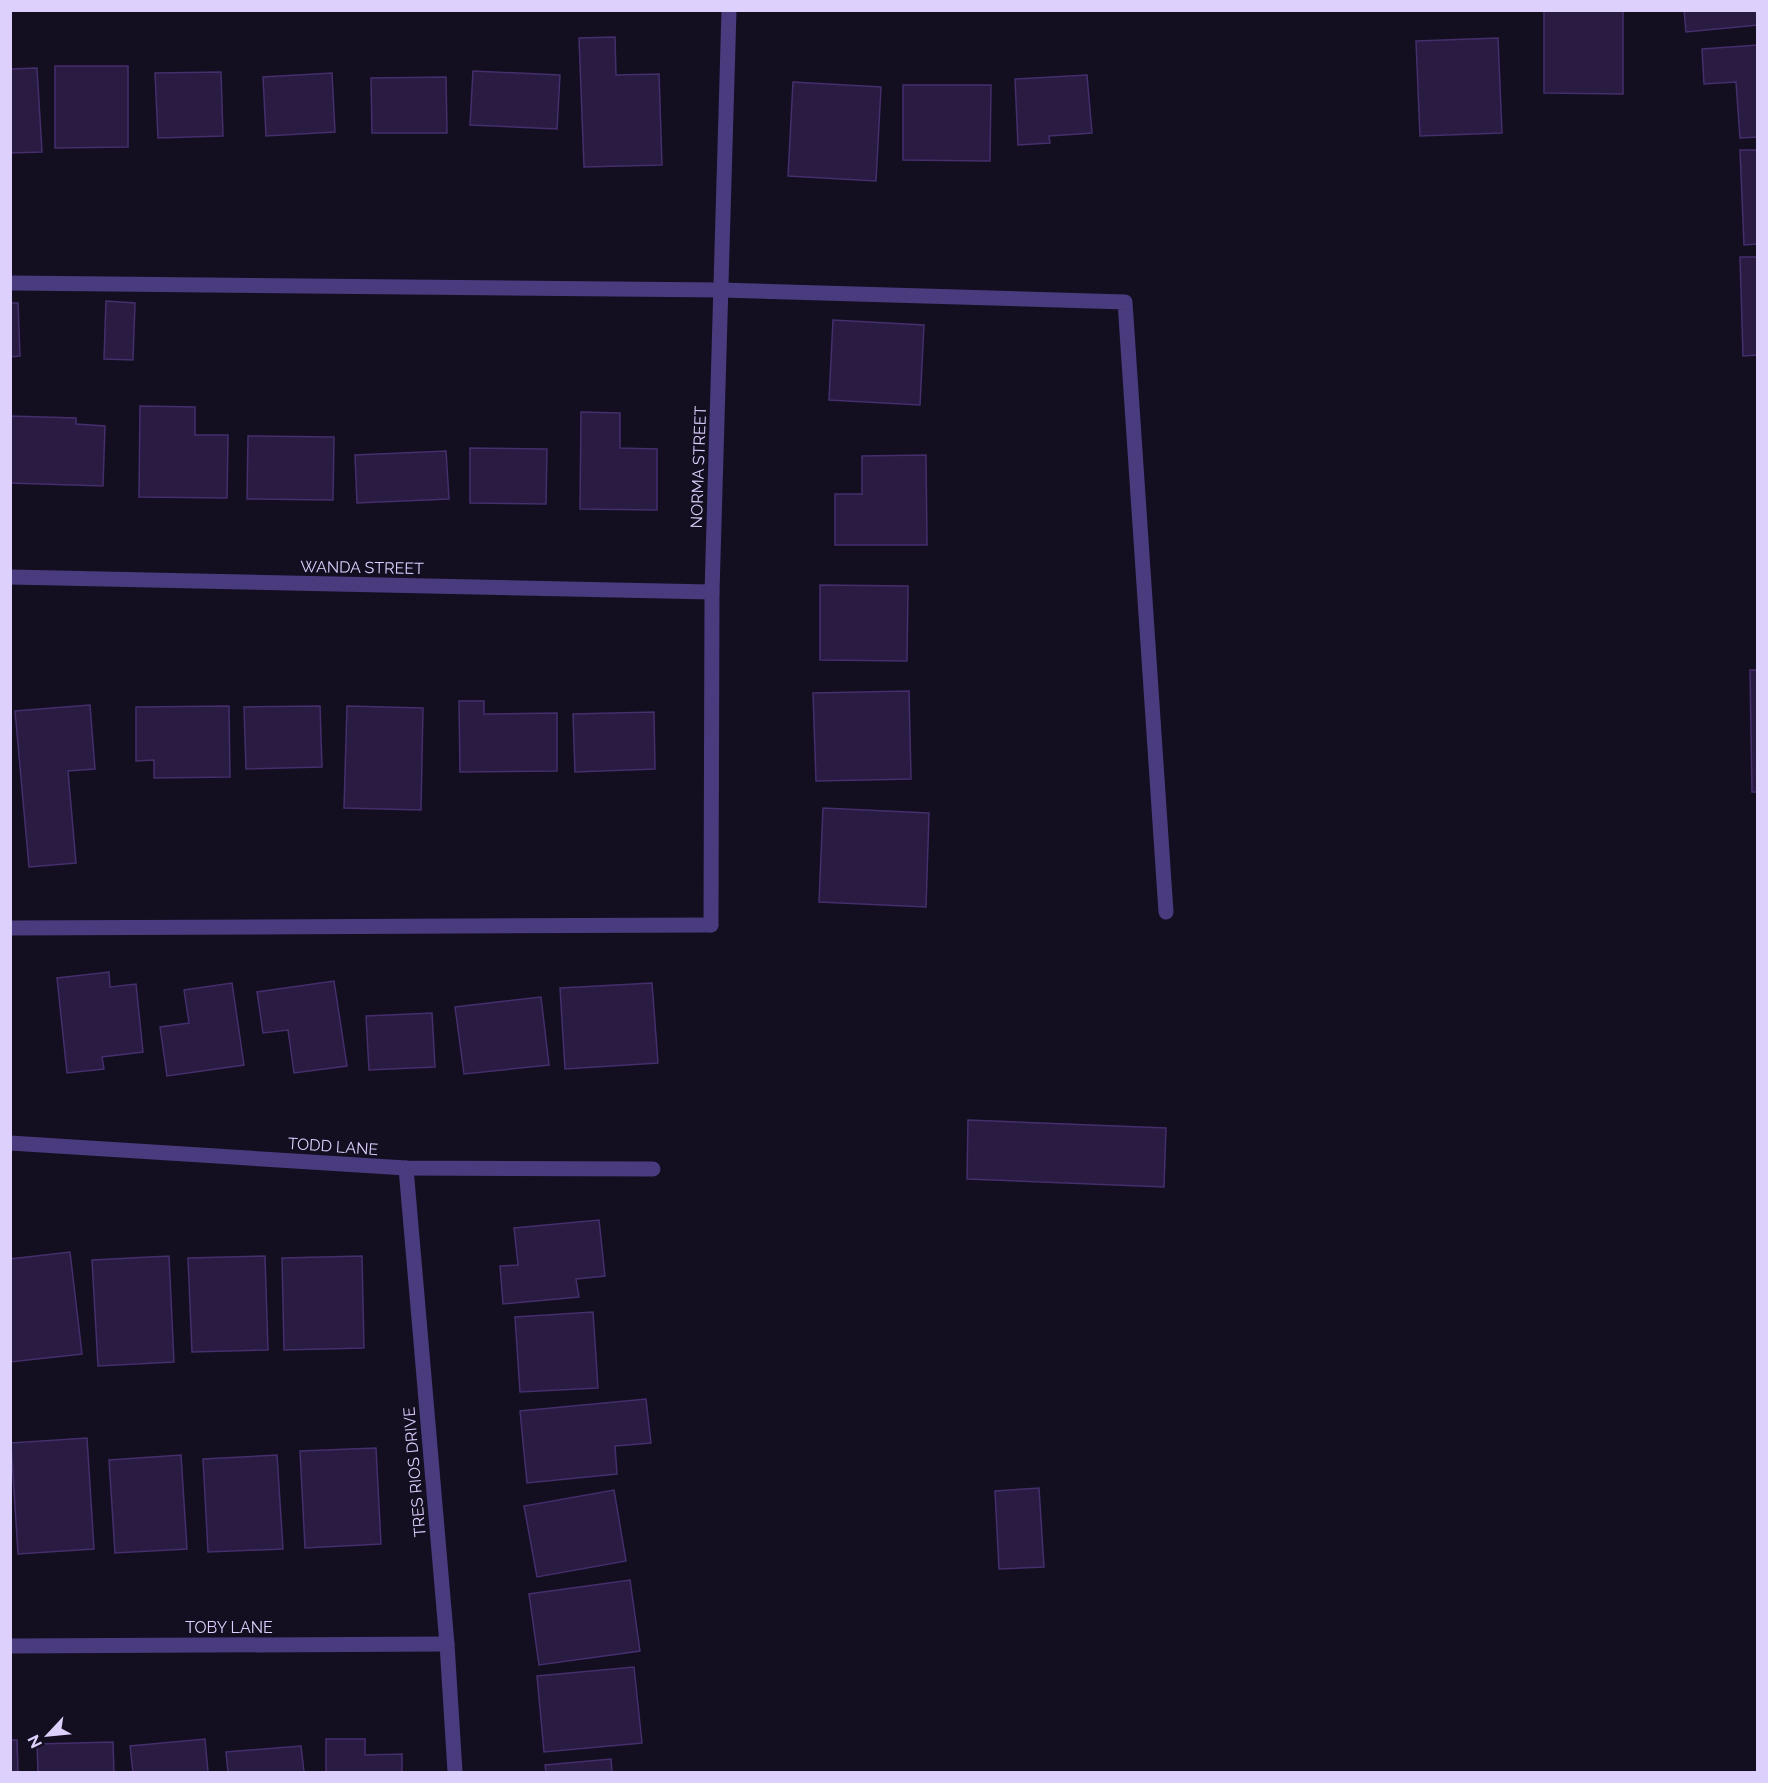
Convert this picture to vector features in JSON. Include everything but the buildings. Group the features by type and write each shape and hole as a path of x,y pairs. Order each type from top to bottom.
{"street":[{"name":"NORMA STREET","path":"10,928 711,925 712,592 729,10"},
{"path":"10,283 721,290 1125,302 1166,912"},
{"name":"WANDA STREET","path":"10,577 712,592"},
{"name":"TODD LANE","path":"10,1143 406,1168 653,1169"},
{"name":"TRES RIOS DRIVE","path":"406,1168 447,1644 455,1773"},
{"name":"TOBY LANE","path":"10,1646 447,1644"}]}
